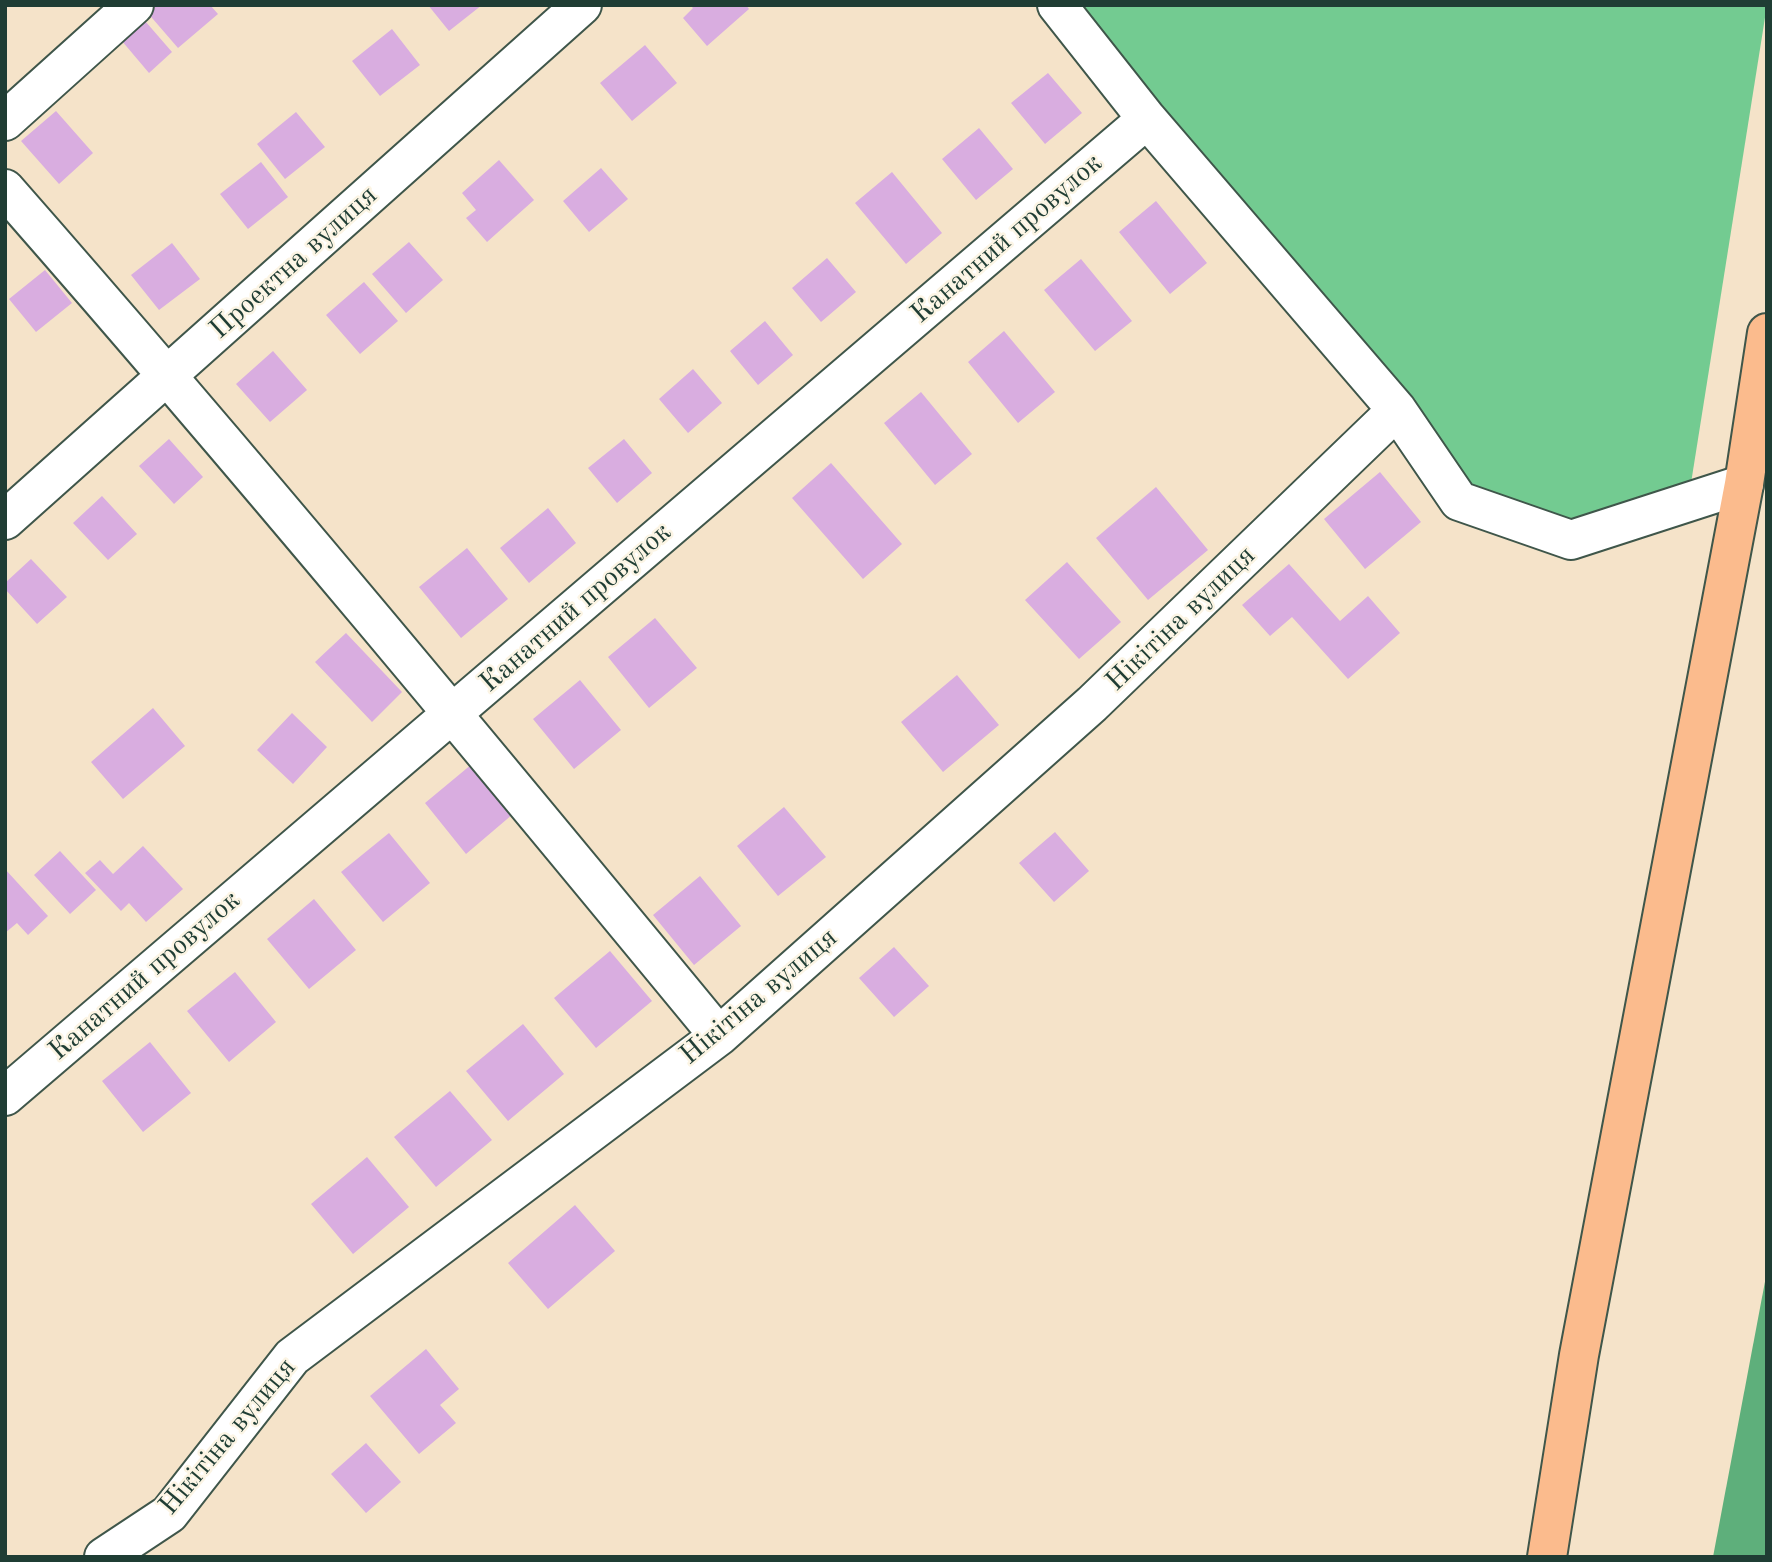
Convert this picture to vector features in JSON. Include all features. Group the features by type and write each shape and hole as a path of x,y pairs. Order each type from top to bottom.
{"main road":[{"path":"1547,1557 1579,1356 1744,484 1767,333"}],"street":[{"path":"5,121 134,5"},
{"name":"Проектна вулиця","path":"5,520 582,5"},
{"path":"1057,5 1147,119 1397,410 1459,500 1571,540 1744,484"},
{"name":"Канатний провулок","path":"5,1096 1147,119"},
{"path":"5,189 169,375 719,1036"},
{"name":"Нікітіна вулиця","path":"104,1557 169,1514 292,1357 719,1036 1092,704 1397,410"}],"green space":[{"path":"1057,5 1767,5 1688,502 1571,540 1459,501"},
{"path":"1767,1271 1767,1557 1713,1557"}],"building":[{"path":"153,5 210,5 218,14 178,48 146,11"},
{"path":"428,5 482,5 449,31"},
{"path":"690,5 746,5 749,9 707,46 683,18 693,8"},
{"path":"139,14 172,52 149,73 116,34"},
{"path":"392,29 420,65 380,96 352,61"},
{"path":"645,45 677,83 632,121 600,83"},
{"path":"1048,73 1082,113 1045,144 1011,103"},
{"path":"56,111 93,153 59,184 21,141"},
{"path":"296,112 325,147 285,179 257,144"},
{"path":"979,128 1013,169 976,200 942,159"},
{"path":"499,160 534,200 487,242 466,218 476,210 462,193"},
{"path":"261,162 288,197 248,229 220,194"},
{"path":"601,168 628,199 589,232 563,201"},
{"path":"892,172 942,233 906,264 855,203"},
{"path":"1156,201 1207,263 1170,294 1119,232"},
{"path":"409,242 443,280 406,313 372,274"},
{"path":"172,243 200,279 159,310 131,275"},
{"path":"827,258 856,292 821,322 792,288"},
{"path":"1081,259 1132,321 1095,351 1044,290"},
{"path":"45,270 72,303 36,332 9,299"},
{"path":"364,282 398,321 360,354 326,315"},
{"path":"765,321 793,355 758,385 730,351"},
{"path":"1004,331 1055,392 1018,423 968,362"},
{"path":"273,351 307,390 270,422 236,384"},
{"path":"693,369 722,403 688,433 659,399"},
{"path":"921,392 972,454 935,485 884,423"},
{"path":"169,439 203,477 174,504 139,466"},
{"path":"624,439 652,473 617,503 588,468"},
{"path":"831,463 902,544 863,579 792,498"},
{"path":"1380,472 1421,522 1365,569 1324,519"},
{"path":"1156,487 1208,550 1148,600 1096,538"},
{"path":"102,496 137,534 108,560 73,523"},
{"path":"548,508 576,543 529,583 500,548"},
{"path":"467,548 508,599 461,638 419,587"},
{"path":"31,559 67,597 37,624 5,589 5,583"},
{"path":"1067,562 1121,622 1079,659 1025,600"},
{"path":"1289,564 1340,621 1368,596 1400,633 1348,679 1292,617 1270,636 1242,605"},
{"path":"655,618 697,668 649,708 608,657"},
{"path":"346,633 402,692 372,722 315,662"},
{"path":"957,675 999,725 943,772 901,722"},
{"path":"580,680 621,730 574,769 533,719"},
{"path":"153,708 185,746 123,799 91,762"},
{"path":"292,713 327,747 293,784 257,750"},
{"path":"472,764 513,814 466,854 425,803"},
{"path":"784,807 826,857 778,896 737,846"},
{"path":"1055,832 1089,871 1054,902 1019,863"},
{"path":"389,833 430,883 383,922 341,872"},
{"path":"143,846 183,889 146,922 129,903 121,911 85,873 100,860 113,874"},
{"path":"60,851 96,890 70,914 34,875"},
{"path":"5,869 48,916 28,935 17,923 5,933"},
{"path":"700,876 741,926 694,965 653,915"},
{"path":"314,899 356,950 309,989 267,939"},
{"path":"894,947 929,986 894,1017 859,978"},
{"path":"610,951 652,1001 596,1048 554,998"},
{"path":"235,972 276,1022 229,1062 187,1011"},
{"path":"523,1024 564,1074 508,1121 466,1071"},
{"path":"150,1042 191,1093 143,1132 102,1081"},
{"path":"450,1091 492,1140 436,1187 394,1137"},
{"path":"367,1157 409,1207 353,1254 311,1204"},
{"path":"575,1205 615,1251 548,1309 508,1263"},
{"path":"426,1349 459,1389 440,1405 456,1423 419,1454 370,1396"},
{"path":"366,1443 401,1482 366,1513 331,1474"}]}
